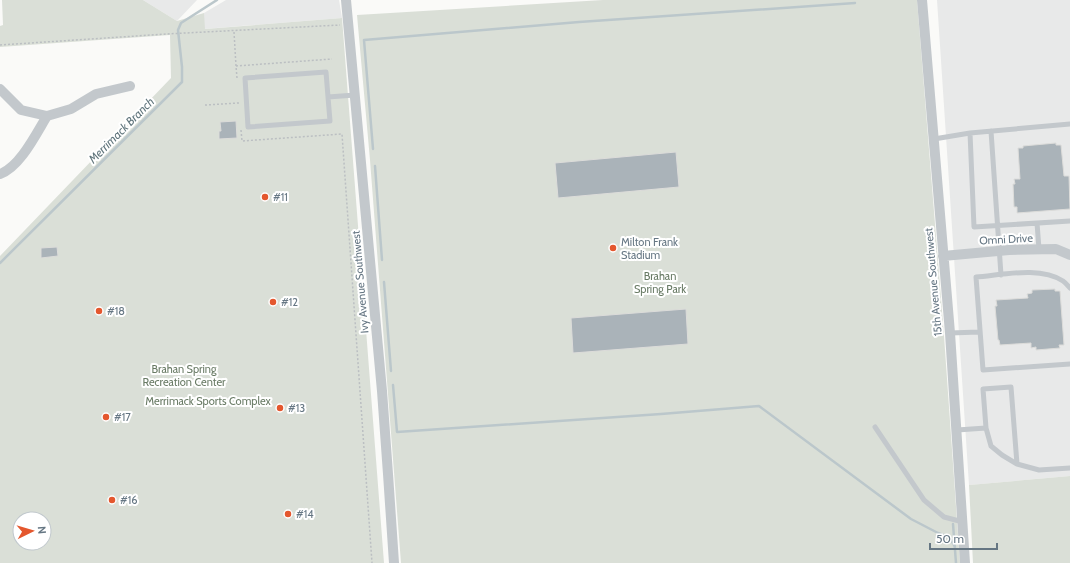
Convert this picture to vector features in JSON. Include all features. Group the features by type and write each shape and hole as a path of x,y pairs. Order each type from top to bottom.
{"street":[{"name":"Ivy Avenue Southwest","path":"346,0 384,413 394,563"},
{"name":"15th Avenue Southwest","path":"922,0 950,333 965,563"},
{"path":"0,89 21,110 47,116 71,109 96,94 130,86"},
{"path":"0,174 19,161 47,116"},
{"name":"Omni Drive","path":"943,256 999,250 1039,249 1056,249 1070,255"}],"lane":[{"path":"326,72 328,97 330,121 248,127 245,78 326,72"},
{"path":"328,97 355,95"},
{"path":"934,139 970,133 1070,124"},
{"path":"991,131 1001,275"},
{"path":"970,133 974,227 1070,221"},
{"path":"1037,223 1039,249"},
{"path":"1070,288 1063,281 1047,274 1027,272 976,277 983,370 1070,364"},
{"path":"950,333 979,332"},
{"path":"1017,464 1011,387 983,389 986,428 991,446 1017,464 1039,470 1070,468"},
{"path":"876,427 924,500 944,517 963,522"},
{"path":"957,430 986,428"}],"path":[{"path":"0,45 166,34 342,25"},
{"path":"234,31 238,81"},
{"path":"236,66 332,59"},
{"path":"205,105 239,103"},
{"path":"241,126 242,141 342,134 372,563"}],"shaded area":[{"path":"143,0 197,0 177,21"},
{"path":"226,0 339,0 342,18 204,29 204,13"},
{"path":"937,0 1070,0 1070,476 969,485"}],"green space":[{"name":"Brahan Spring Recreation Center","path":"2,0 143,0 177,21 204,13 205,29 342,18 384,563 0,563 0,256 171,78 170,35 0,47 0,26 3,25"},
{"name":"Brahan Spring Park","path":"603,0 917,0 944,336 960,563 401,563 370,160 357,15"},
{"path":"1070,476 1070,563 973,563 969,485"}],"building":[{"path":"236,121 237,138 219,139 219,131 221,131 220,122"},
{"path":"1056,143 1056,145 1061,145 1064,176 1069,176 1070,209 1017,213 1017,207 1014,207 1013,184 1015,184 1014,179 1020,179 1018,148 1023,148 1023,146"},
{"path":"676,152 679,187 558,198 555,163"},
{"path":"57,247 58,256 41,258 41,248"},
{"path":"1055,289 1055,291 1060,291 1064,345 1059,345 1060,348 1036,350 1036,347 1031,348 1031,343 1000,345 998,340 995,306 997,306 996,300 1028,298 1027,294 1032,293 1032,290"},
{"path":"686,309 688,344 573,353 571,318"}],"waterway":[{"name":"Merrimack Branch","path":"0,263 182,82 178,30 181,23 217,0"},
{"path":"373,149 364,40 579,22 855,3"},
{"path":"375,166 382,260"},
{"path":"384,282 391,371"},
{"path":"393,385 397,432 759,406 911,519 946,536 951,540 955,547"},
{"path":"953,524 956,563"}],"place":[{"name":"#11","path":"265,197"},
{"name":"Milton Frank Stadium","path":"613,248"},
{"name":"#12","path":"273,302"},
{"name":"#18","path":"99,311"},
{"name":"#13","path":"280,408"},
{"name":"#17","path":"106,417"},
{"name":"#16","path":"112,500"},
{"name":"#14","path":"288,514"}],"park label":[{"name":"Merrimack Sports Complex","path":"208,401"}]}
